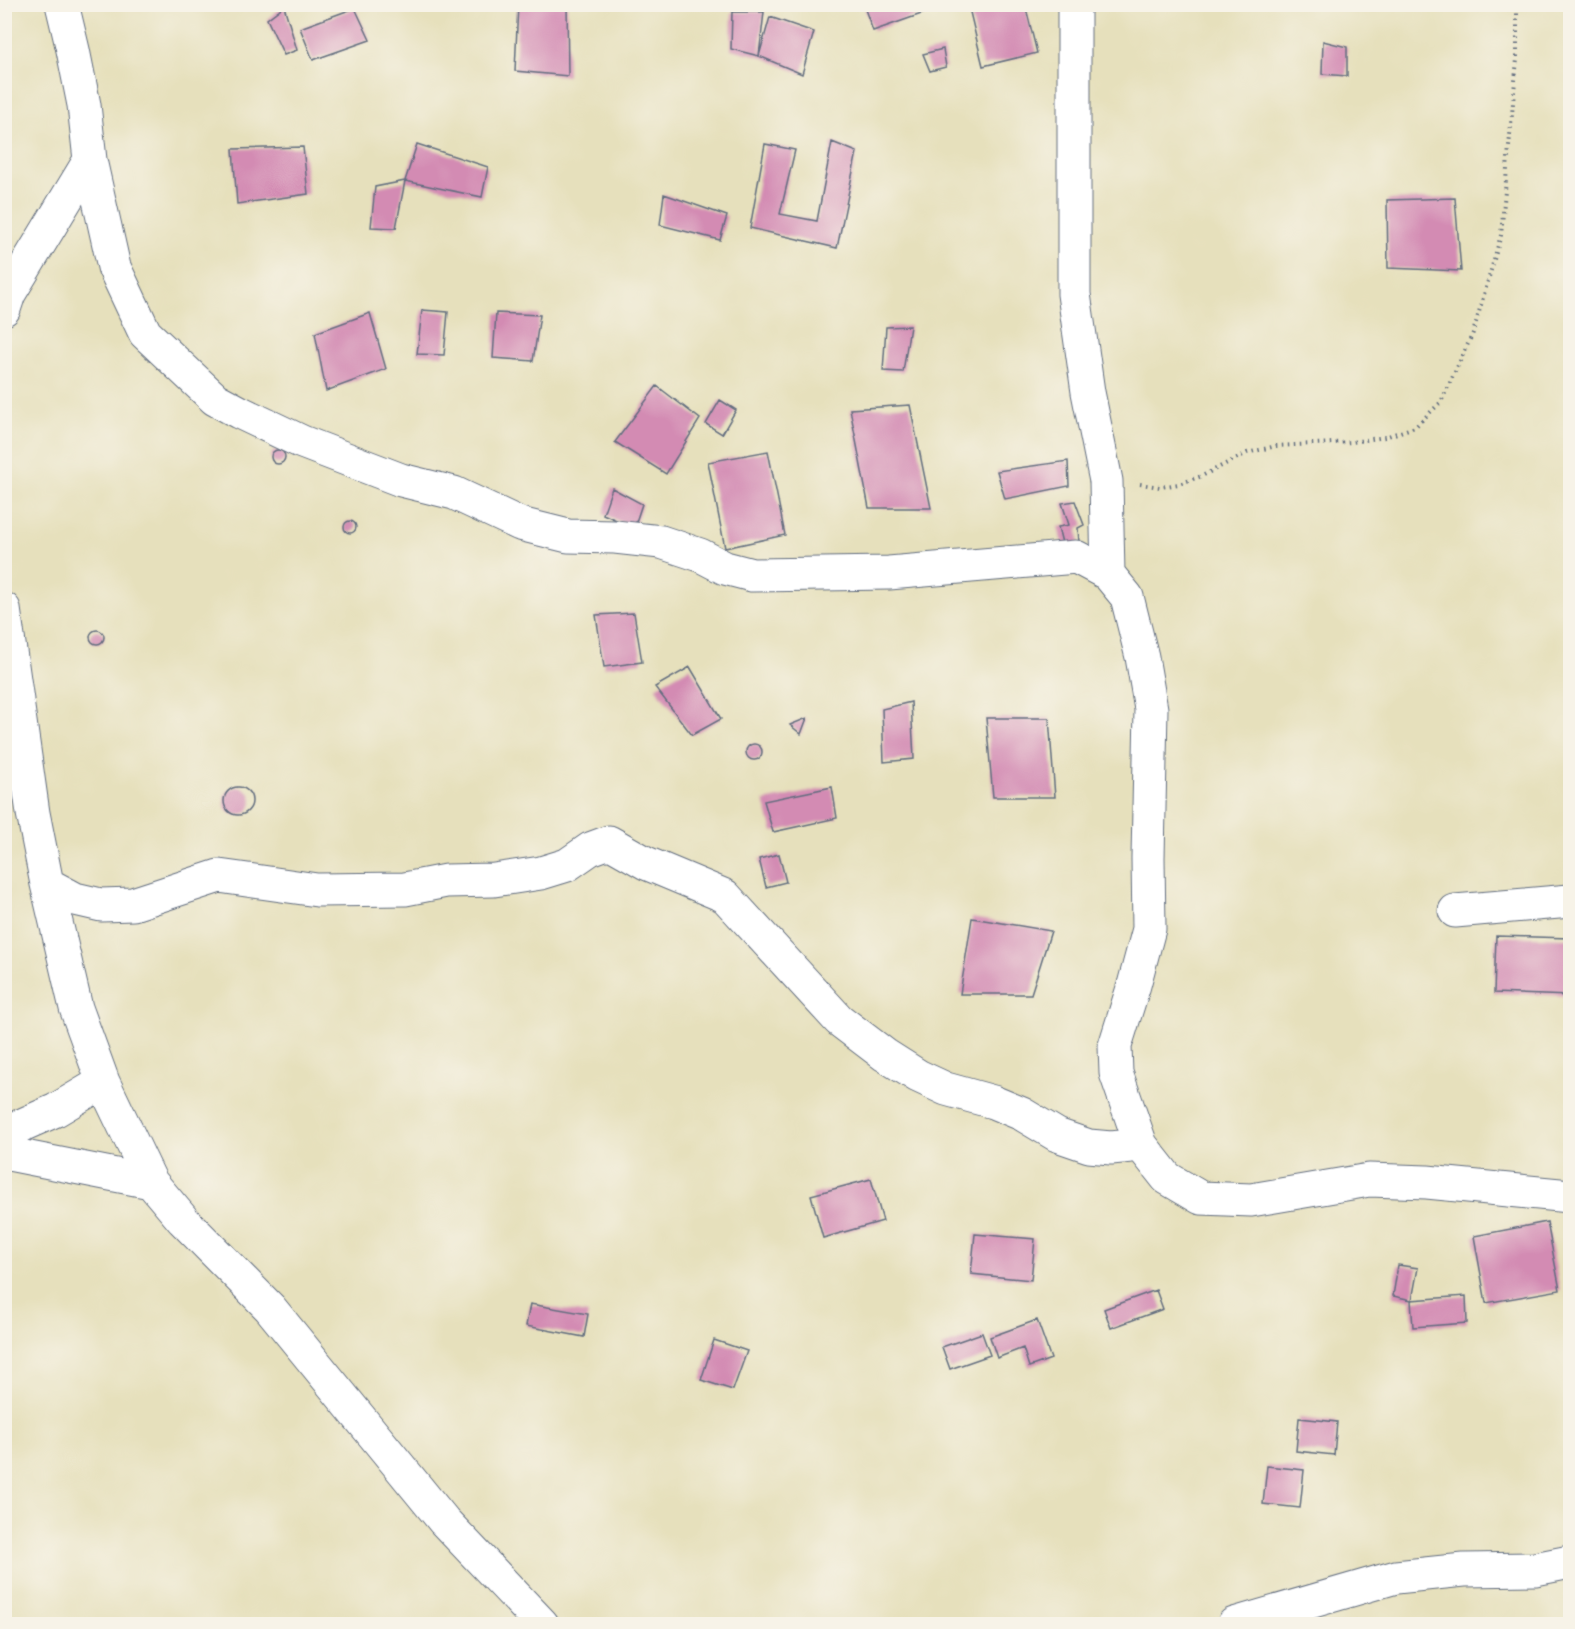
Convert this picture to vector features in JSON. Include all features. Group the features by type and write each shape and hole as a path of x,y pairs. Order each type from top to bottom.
{"street":[{"path":"62,4 80,83 90,160 114,267 145,333 215,399 302,442 401,480 454,494 519,524 568,536 615,537 661,542 752,575 889,573 1076,557 1108,574 1127,597 1142,657 1151,709 1149,929 1115,1046 1116,1073 1141,1145 1167,1178 1201,1198 1251,1200 1369,1180 1439,1183 1570,1197"},
{"path":"1074,4 1074,294 1088,392 1106,481 1108,574"},
{"path":"4,309 9,294 90,160"},
{"path":"4,609 33,813 76,1008 103,1082 151,1182 183,1220 270,1308 444,1521 542,1624"},
{"path":"47,884 75,899 101,905 133,904 219,876 318,890 405,889 446,881 494,880 541,873 567,865 590,849 609,842 646,863 724,896 838,1020 918,1076 946,1089 993,1102 1022,1114 1057,1136 1089,1146 1111,1149 1141,1145"},
{"path":"1455,911 1570,901"},
{"path":"4,1133 56,1110 103,1082"},
{"path":"4,1153 151,1182"},
{"path":"1234,1624 1396,1577 1464,1570 1535,1569 1570,1562"}],"path":[{"path":"1106,481 1160,487 1179,484 1202,476 1246,453 1276,446 1352,442 1385,437 1415,427 1441,402 1473,333 1501,236 1517,59 1517,4"}],"building":[{"path":"518,4 567,4 568,76 515,71"},
{"path":"863,4 924,4 927,12 873,31"},
{"path":"968,4 1025,4 1037,53 983,66"},
{"path":"284,6 297,50 284,55 267,19"},
{"path":"355,8 370,40 313,60 300,28"},
{"path":"732,12 764,12 759,56 731,49"},
{"path":"770,17 814,32 802,74 759,56"},
{"path":"1323,41 1347,47 1347,76 1322,74"},
{"path":"943,49 946,67 930,71 923,54"},
{"path":"832,142 857,152 837,248 750,228 765,144 795,150 780,214 817,221"},
{"path":"417,144 488,167 482,197 405,181"},
{"path":"303,147 308,194 237,204 233,149"},
{"path":"405,181 396,228 371,227 375,187"},
{"path":"664,194 727,216 720,240 660,225"},
{"path":"1455,198 1461,271 1388,268 1387,200"},
{"path":"422,310 448,312 444,355 417,354"},
{"path":"370,313 386,369 326,391 315,333"},
{"path":"496,313 540,315 533,361 493,358"},
{"path":"910,326 903,372 883,371 886,327"},
{"path":"657,386 700,419 666,474 615,442"},
{"path":"720,400 736,410 722,434 706,424"},
{"path":"910,405 931,508 869,508 850,409"},
{"path":"278,450 283,452 285,457 283,462 278,464 273,462 271,457 273,452"},
{"path":"768,451 785,535 725,548 708,462"},
{"path":"1068,461 1069,486 1005,499 997,471"},
{"path":"612,488 642,504 634,528 603,514"},
{"path":"1075,501 1084,525 1078,528 1079,543 1063,547 1058,527 1069,525 1062,503"},
{"path":"350,521 356,527 350,533 344,527"},
{"path":"634,613 642,662 604,667 596,615"},
{"path":"94,630 100,630 104,637 100,644 94,644 90,640 90,634"},
{"path":"690,667 721,719 692,735 655,687"},
{"path":"911,702 914,759 884,762 882,709"},
{"path":"807,718 801,734 790,725"},
{"path":"986,718 1049,718 1055,797 993,797"},
{"path":"754,744 762,752 754,760 746,752"},
{"path":"238,787 248,791 252,801 248,811 238,815 228,811 224,801 228,791"},
{"path":"832,787 837,818 773,832 764,801"},
{"path":"779,854 786,882 766,887 759,859"},
{"path":"972,918 1051,931 1031,994 960,994"},
{"path":"1496,936 1570,938 1570,996 1494,993"},
{"path":"871,1179 883,1221 823,1238 811,1195"},
{"path":"1547,1222 1560,1290 1486,1303 1474,1236"},
{"path":"975,1234 1035,1239 1031,1280 971,1274"},
{"path":"1398,1265 1418,1268 1412,1300 1393,1296"},
{"path":"1156,1290 1163,1309 1111,1328 1104,1309"},
{"path":"1466,1296 1467,1323 1413,1327 1411,1300"},
{"path":"530,1304 588,1314 584,1337 526,1326"},
{"path":"1037,1320 1051,1359 1029,1367 1023,1348 997,1358 990,1337"},
{"path":"982,1333 990,1355 950,1369 942,1347"},
{"path":"714,1340 747,1351 733,1390 701,1380"},
{"path":"1299,1418 1337,1422 1334,1455 1296,1451"},
{"path":"1267,1466 1304,1470 1300,1508 1263,1504"}]}
